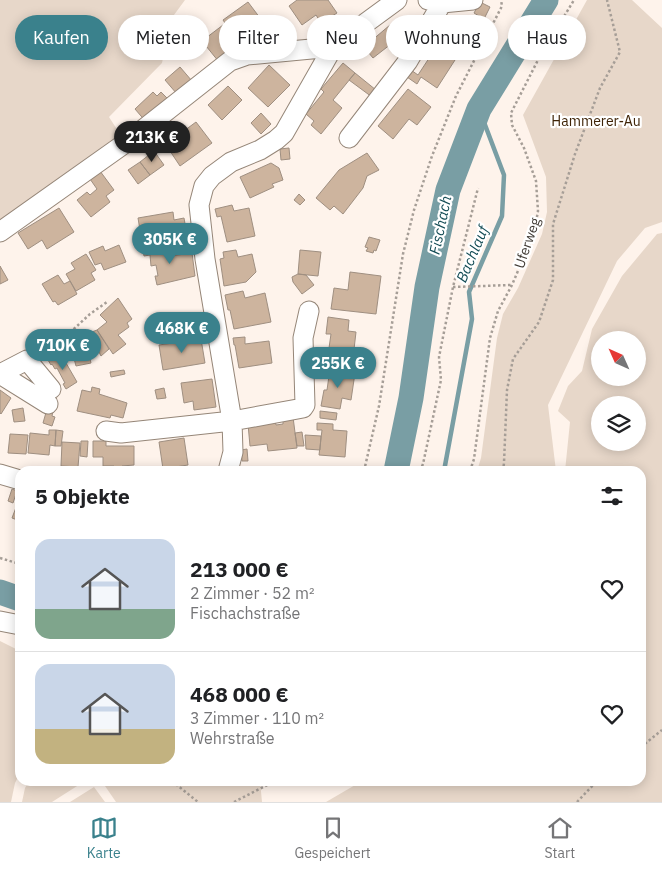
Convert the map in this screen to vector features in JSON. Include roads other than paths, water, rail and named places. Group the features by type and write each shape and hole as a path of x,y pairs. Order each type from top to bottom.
{"street":[{"path":"376,15 397,0"},
{"path":"349,138 408,61 435,2 473,0"},
{"path":"0,232 126,142 230,60 247,55 307,49"},
{"path":"229,466 233,452 232,421 205,259 199,205 204,186 212,176 231,162 260,150 284,133 326,60"},
{"path":"106,431 121,433 232,421 303,408 305,405 303,338 309,311"},
{"path":"27,360 49,396 0,374 27,360"},
{"path":"0,474 15,478"},
{"path":"0,621 15,624"}],"waterway":[{"name":"Fischach","path":"397,466 411,398 427,287 448,190 479,109 546,0"},
{"name":"Bachlauf","path":"445,466 472,319 469,292 502,216 504,175 479,109"},
{"name":"Fischach","path":"0,592 15,597"}],"park label":[{"name":"Hammerer-Au","path":"596,121"}]}
